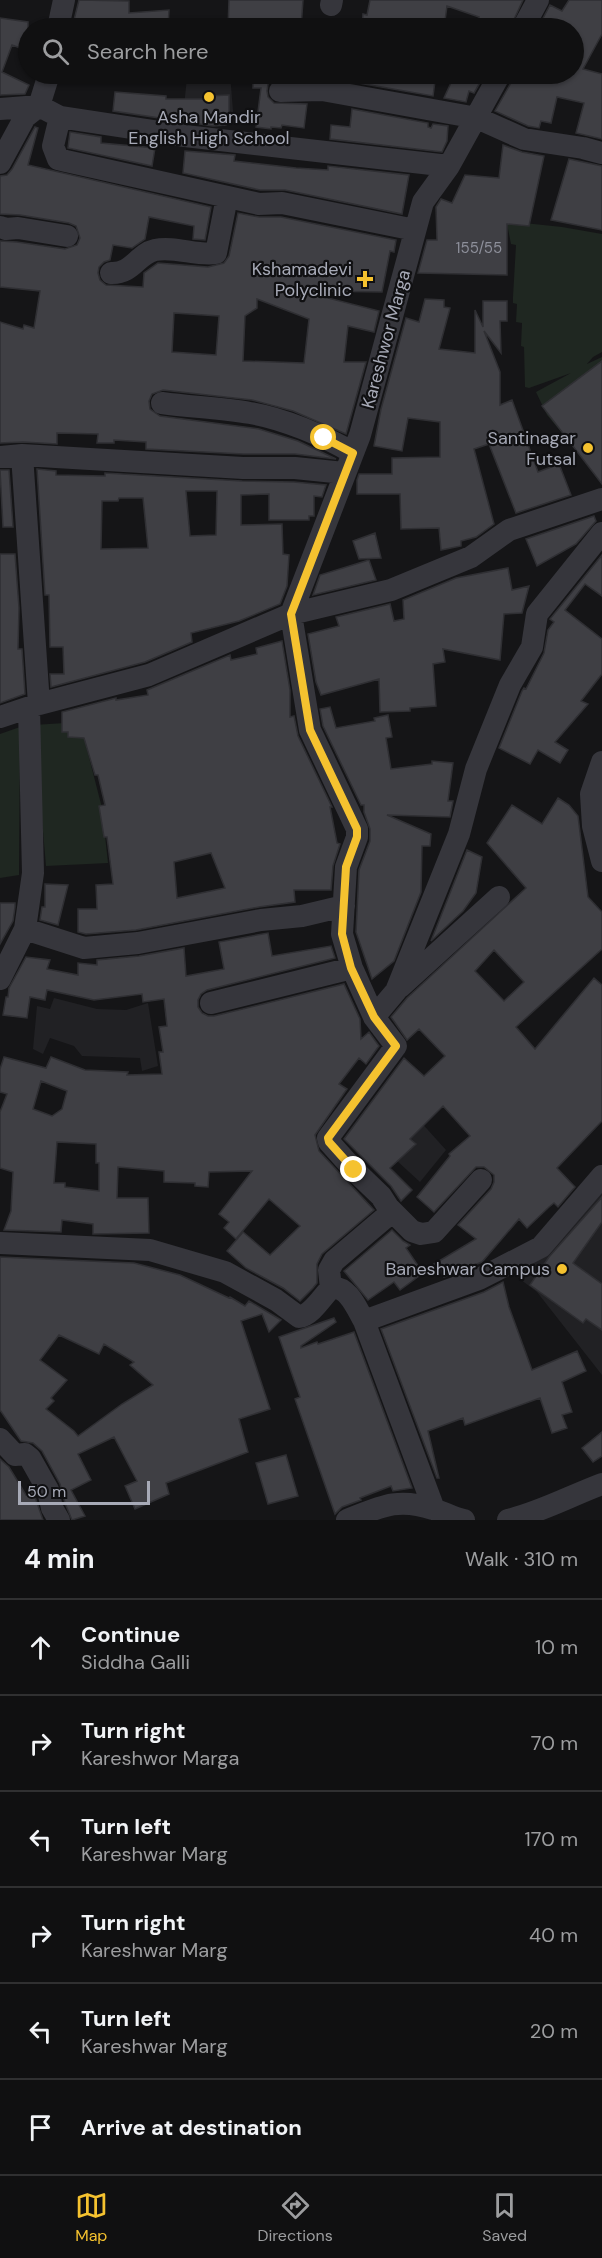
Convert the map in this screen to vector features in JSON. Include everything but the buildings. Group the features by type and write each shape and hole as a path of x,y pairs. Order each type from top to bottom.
{"street":[{"path":"60,18 64,0"},
{"path":"528,18 538,0"},
{"path":"0,163 25,117 39,106 46,84"},
{"name":"Kareshwor Marga","path":"291,614 360,435 423,202 449,166 495,84"},
{"path":"280,91 322,90 477,117 524,139 602,153"},
{"path":"0,109 39,106 60,117 185,136 449,166"},
{"path":"60,117 53,146 57,159 259,204 282,203 415,230"},
{"path":"111,273 129,269 153,250 216,253 227,197"},
{"path":"0,227 67,236"},
{"path":"162,403 269,417 315,434 349,463"},
{"path":"0,979 25,929 33,873 34,706 11,456 243,468 295,468 349,463"},
{"path":"0,717 149,675 291,614 391,590 471,557 509,530 602,499"},
{"path":"396,991 459,834 480,759 510,685 532,647 537,614 602,533"},
{"path":"291,614 310,730 357,829 357,837 346,867 342,934 351,968 374,1017 396,1046 328,1138 329,1142 412,1231 421,1234 434,1232 481,1180"},
{"path":"602,762 591,794 593,826 602,861"},
{"path":"374,1017 396,991 499,897"},
{"path":"25,929 84,948 138,943 261,920 302,916 344,906"},
{"path":"211,1003 351,968"},
{"path":"364,1321 479,1279 541,1247 602,1176"},
{"path":"331,1288 329,1270 334,1261 387,1216 385,1201"},
{"path":"0,1243 150,1250 225,1272 276,1300 299,1317 305,1316 331,1288 338,1287 347,1293 364,1321 434,1509"},
{"path":"0,1439 15,1455 26,1454 30,1458 48,1490 52,1508 59,1520"},
{"path":"508,1520 532,1514 578,1492 602,1484"},
{"path":"347,1520 390,1503 408,1503 434,1509 464,1520"}],"shaded area":[{"name":"Asha Mandir English High School","path":"186,84 231,84 234,123 183,115"},
{"path":"524,223 602,234 602,352 587,364 602,357 602,481 547,415 536,392 571,373 529,388 525,387 524,347 521,346 522,323 516,322 517,304 513,303 516,245 511,244 507,224"},
{"path":"80,722 102,808 108,863 46,866 34,725"},
{"path":"20,727 19,875 0,878 0,734"},
{"path":"54,998 97,1009 126,1010 148,1003 158,1066 142,1071 140,1058 82,1056 74,1046 50,1038 43,1054 33,1049 37,1006 50,1009"},
{"path":"391,1089 446,1150 420,1182 359,1126"},
{"name":"Baneshwar Campus","path":"602,1165 602,1375 537,1292 516,1276 529,1263"}],"place":[{"name":"Asha Mandir English High School","path":"209,97"},
{"name":"Kshamadevi Polyclinic","path":"365,279"},
{"name":"Santinagar Futsal","path":"588,448"},
{"name":"Baneshwar Campus","path":"562,1269"}],"route":[{"path":"324,438 353,453 291,614 310,730 357,829 357,837 346,867 342,934 351,968 374,1017 396,1046 328,1138 354,1170"}]}
